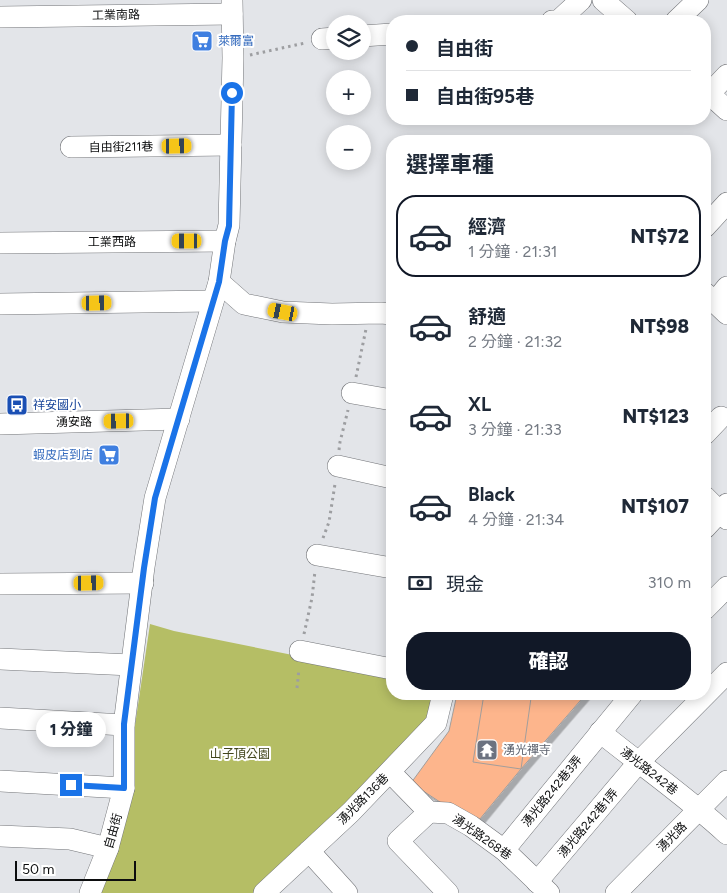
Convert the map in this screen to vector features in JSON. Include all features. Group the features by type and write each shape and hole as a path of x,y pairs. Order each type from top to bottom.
{"street":[{"path":"565,15 581,0"},
{"path":"603,0 620,15"},
{"path":"682,15 698,0"},
{"name":"工業南路","path":"0,17 232,7"},
{"name":"自由街","path":"90,893 108,848 124,788 124,724 155,498 216,292 229,226 232,7"},
{"path":"371,35 386,34"},
{"path":"711,88 727,74"},
{"path":"711,96 727,110"},
{"name":"自由街211巷","path":"71,147 231,145"},
{"path":"711,221 726,206"},
{"name":"工業西路","path":"0,243 225,241"},
{"path":"0,304 216,292 244,304 283,312 332,314 386,313"},
{"path":"352,392 386,399"},
{"path":"711,428 721,417"},
{"name":"湧安路","path":"0,424 179,420"},
{"path":"338,466 386,477"},
{"path":"711,520 720,508"},
{"path":"317,555 386,567"},
{"path":"0,584 143,583"},
{"path":"711,603 727,587"},
{"path":"300,651 386,667"},
{"path":"0,659 132,665"},
{"name":"湧光路242巷1弄","path":"711,689 727,673"},
{"name":"湧光路136巷","path":"264,893 351,812 436,723 442,700"},
{"name":"湧光路242巷3弄","path":"504,850 627,700"},
{"name":"湧光路242巷1弄","path":"543,887 638,763 700,700"},
{"path":"0,718 124,724"},
{"name":"湧光路242巷","path":"600,732 700,809 727,834"},
{"path":"390,772 430,812 398,841 448,893"},
{"path":"0,781 124,788"},
{"name":"湧光路","path":"616,893 727,781"},
{"name":"湧光路268巷","path":"430,812 448,813 471,826 504,850 543,887"},
{"path":"0,836 70,839 108,848"},
{"path":"309,851 347,893"}],"path":[{"path":"232,58 326,40"},
{"path":"297,688 300,651 312,598 317,555 329,522 340,442 366,326 386,314"}],"green space":[{"name":"山子頂公園","path":"150,624 174,631 386,674 386,700 435,700 431,719 253,893 100,893 117,847"}],"building":[{"name":"湧光禪寺","path":"456,700 581,700 475,825 411,783 449,731"},
{"path":"483,700 531,700 521,769 473,762"}],"place":[{"name":"萊爾富","path":"202,41"},
{"name":"祥安國小","path":"17,405"},
{"name":"蝦皮店到店","path":"109,455"},
{"name":"湧光禪寺","path":"487,750"}],"route":[{"path":"71,785 124,788 124,724 155,498 219,282 229,226 232,93"}]}
